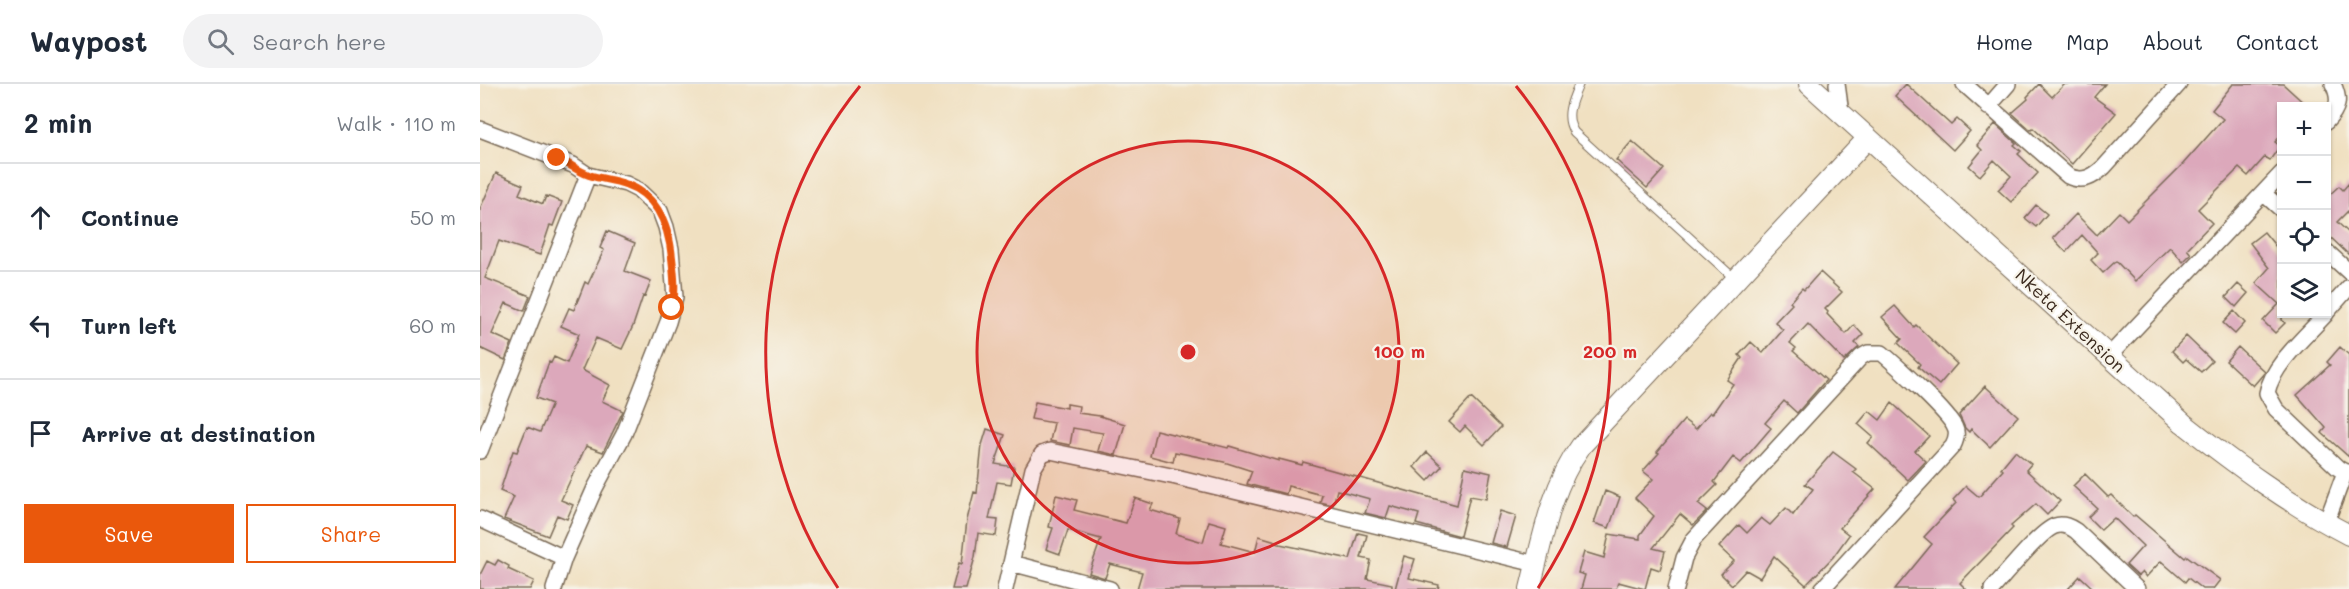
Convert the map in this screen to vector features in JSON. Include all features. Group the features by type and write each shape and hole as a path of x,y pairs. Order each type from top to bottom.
{"street":[{"path":"1837,84 1840,113"},
{"path":"1964,84 2067,176 2085,179 2104,167 2179,84"},
{"path":"1989,107 2008,84"},
{"path":"2331,117 2338,105 2333,84"},
{"name":"Nketa Extension","path":"1811,85 2168,411 2220,452 2295,505 2349,535"},
{"path":"480,129 573,165 588,175 626,184 638,190 660,211 671,249 675,297 668,322 624,434 608,462 564,558 554,589"},
{"path":"1530,589 1557,488 1571,459 1868,138"},
{"path":"480,451 588,175"},
{"path":"2108,357 2277,178"},
{"path":"2263,193 2277,206"},
{"path":"2331,256 2349,272"},
{"path":"2331,307 2349,287"},
{"path":"2322,318 2278,368 2268,385 2267,393 2276,409 2347,472 2326,523"},
{"path":"1676,589 1684,558 1694,539 1861,357 1868,352 1882,353 1948,417 1957,430 1956,439 1953,446 1822,589"},
{"path":"1005,589 1033,469 1042,454 1050,451 1176,477 1536,564"},
{"path":"480,519 564,558"},
{"path":"1992,589 2043,533 2056,525 2067,526 2076,531 2137,589"},
{"path":"1011,563 1110,589"}],"lane":[{"path":"1579,84 1569,111 1569,124 1574,132 1736,280"}],"building":[{"path":"1906,84 1951,125 1957,119 1970,131 1953,150 1895,96"},
{"path":"2039,84 2052,97 2065,84 2105,84 2094,97 2116,113 2072,164 2033,128 2031,130 2012,113 2028,99 2027,97"},
{"path":"2233,84 2283,84 2303,102 2277,102 2277,140 2275,142 2277,150 2270,160 2265,157 2248,176 2239,168 2198,209 2212,223 2187,249 2191,254 2183,262 2170,247 2135,281 2116,261 2103,273 2091,260 2098,253 2082,235 2066,252 2053,238 2076,214 2097,235 2119,212 2127,220 2183,164 2223,119 2212,110"},
{"path":"1995,124 2016,143 2014,145 2021,151 2018,154 2038,173 2011,202 1998,190 2011,176 1994,160 1980,176 1969,166 1982,150 1977,145"},
{"path":"1632,141 1664,169 1647,188 1616,160"},
{"path":"496,173 523,185 519,194 543,204 546,196 562,202 553,226 550,225 540,255 499,241 485,278 530,296 524,311 506,303 492,334 512,343 505,360 480,348 480,209"},
{"path":"2349,183 2349,210 2337,222 2349,233 2349,255 2331,238 2331,193 2339,186 2343,190"},
{"path":"2036,205 2047,214 2036,227 2025,218"},
{"path":"607,231 635,243 625,271 651,281 622,349 596,338 582,370 610,385 602,401 623,411 603,452 586,446 561,500 573,505 567,519 557,515 548,536 504,519 514,497 500,491 513,451 517,452 527,427 540,432 552,404 536,398 549,362 551,363 554,357 567,363 579,334 561,326 569,308 574,310 585,282 588,284 604,250 600,248"},
{"path":"2264,232 2277,248 2277,302 2256,283 2269,268 2250,243"},
{"path":"1820,272 1842,292 1825,309 1827,314 1846,334 1854,325 1863,335 1855,343 1859,347 1844,361 1808,324 1790,343 1796,348 1793,351 1826,380 1797,413 1784,401 1765,423 1771,428 1741,463 1733,457 1714,482 1717,485 1698,504 1707,511 1693,525 1680,514 1653,548 1665,551 1660,570 1651,567 1645,589 1618,582 1616,589 1581,589 1585,575 1578,573 1584,552 1604,558 1609,534 1640,539 1640,535 1654,516 1635,498 1653,479 1643,471 1659,453 1657,452 1684,420 1696,429 1710,412 1712,414 1733,384 1727,380 1742,358 1739,355 1751,342 1763,353 1783,330 1775,322 1792,304 1790,302 1802,288 1804,290"},
{"path":"2238,284 2248,293 2236,307 2226,297"},
{"path":"1895,306 1914,327 1916,325 1957,364 1939,385 1918,367 1920,364 1898,343 1902,339 1882,317"},
{"path":"2277,306 2277,318 2282,318 2285,323 2275,333 2263,321"},
{"path":"2234,311 2245,323 2235,334 2223,323"},
{"path":"2186,336 2212,361 2201,372 2186,359 2183,362 2172,351"},
{"path":"2238,347 2265,372 2253,386 2226,361"},
{"path":"2340,347 2349,355 2349,457 2322,433 2326,428 2297,395 2330,365 2327,362"},
{"path":"1985,386 2018,416 1990,447 1971,429 1969,432 1965,428 1959,415"},
{"path":"1471,398 1501,427 1484,445 1465,426 1460,432 1449,422"},
{"path":"1035,402 1067,408 1067,404 1079,406 1078,413 1100,416 1125,424 1116,455 1098,451 1103,433 1073,428 1070,445 1050,441 1054,423 1031,419"},
{"path":"1892,403 1929,436 1915,451 1926,461 1908,480 1868,443 1873,437 1858,424 1869,411 1880,420"},
{"path":"987,429 1005,435 995,464 1014,467 1011,484 997,482 989,519 998,520 996,536 978,533 975,557 966,589 952,589 959,563 962,564 967,520 974,492 977,493 982,445"},
{"path":"1156,430 1228,448 1229,446 1279,461 1279,459 1302,465 1303,462 1457,505 1465,467 1491,473 1486,499 1470,496 1460,536 1416,524 1419,514 1390,506 1386,518 1365,513 1370,499 1337,490 1333,505 1320,502 1322,495 1288,486 1286,494 1247,484 1252,471 1224,462 1175,452 1173,462 1150,456"},
{"path":"2015,451 2031,464 2026,470 2060,501 2047,515 2036,504 2011,526 2013,528 1960,583 1966,589 1895,589 1932,544 1924,537 1956,503 1953,500 1966,486 1979,497 2003,470 2001,468"},
{"path":"1427,452 1442,466 1428,481 1414,467"},
{"path":"1833,452 1856,469 1853,472 1875,489 1840,528 1849,535 1833,557 1806,585 1774,556 1760,578 1746,570 1732,585 1721,574 1734,561 1719,547 1739,525 1747,533 1761,518 1770,525 1786,508 1793,515 1813,489 1805,484"},
{"path":"2085,474 2108,497 2111,495 2133,517 2135,515 2185,558 2187,556 2220,580 2213,589 2202,589 2188,578 2185,582 2161,561 2146,577 2142,572 2138,576 2126,565 2143,546 2114,518 2101,530 2088,517 2097,508 2073,486"},
{"path":"1605,491 1620,497 1609,528 1594,523"},
{"path":"1056,495 1077,500 1074,510 1126,523 1135,498 1153,504 1150,510 1180,519 1176,534 1203,542 1209,521 1226,526 1221,543 1255,552 1259,536 1276,541 1275,543 1350,559 1358,533 1367,535 1361,558 1371,560 1367,579 1392,584 1392,589 1137,589 1142,572 1110,564 1105,578 1089,573 1101,539 1068,530 1060,554 1046,549 1053,528 1049,527"},
{"path":"1500,511 1516,516 1507,547 1491,543"},
{"path":"1404,556 1415,559 1409,578 1439,585 1438,589 1395,589"},
{"path":"498,560 509,566 508,569 534,581 530,589 480,589 480,575 487,561 495,565"},
{"path":"2080,576 2094,589 2068,589"}],"route":[{"path":"557,158 588,175 626,184 638,190 660,211 671,249 675,297 672,308"}]}
